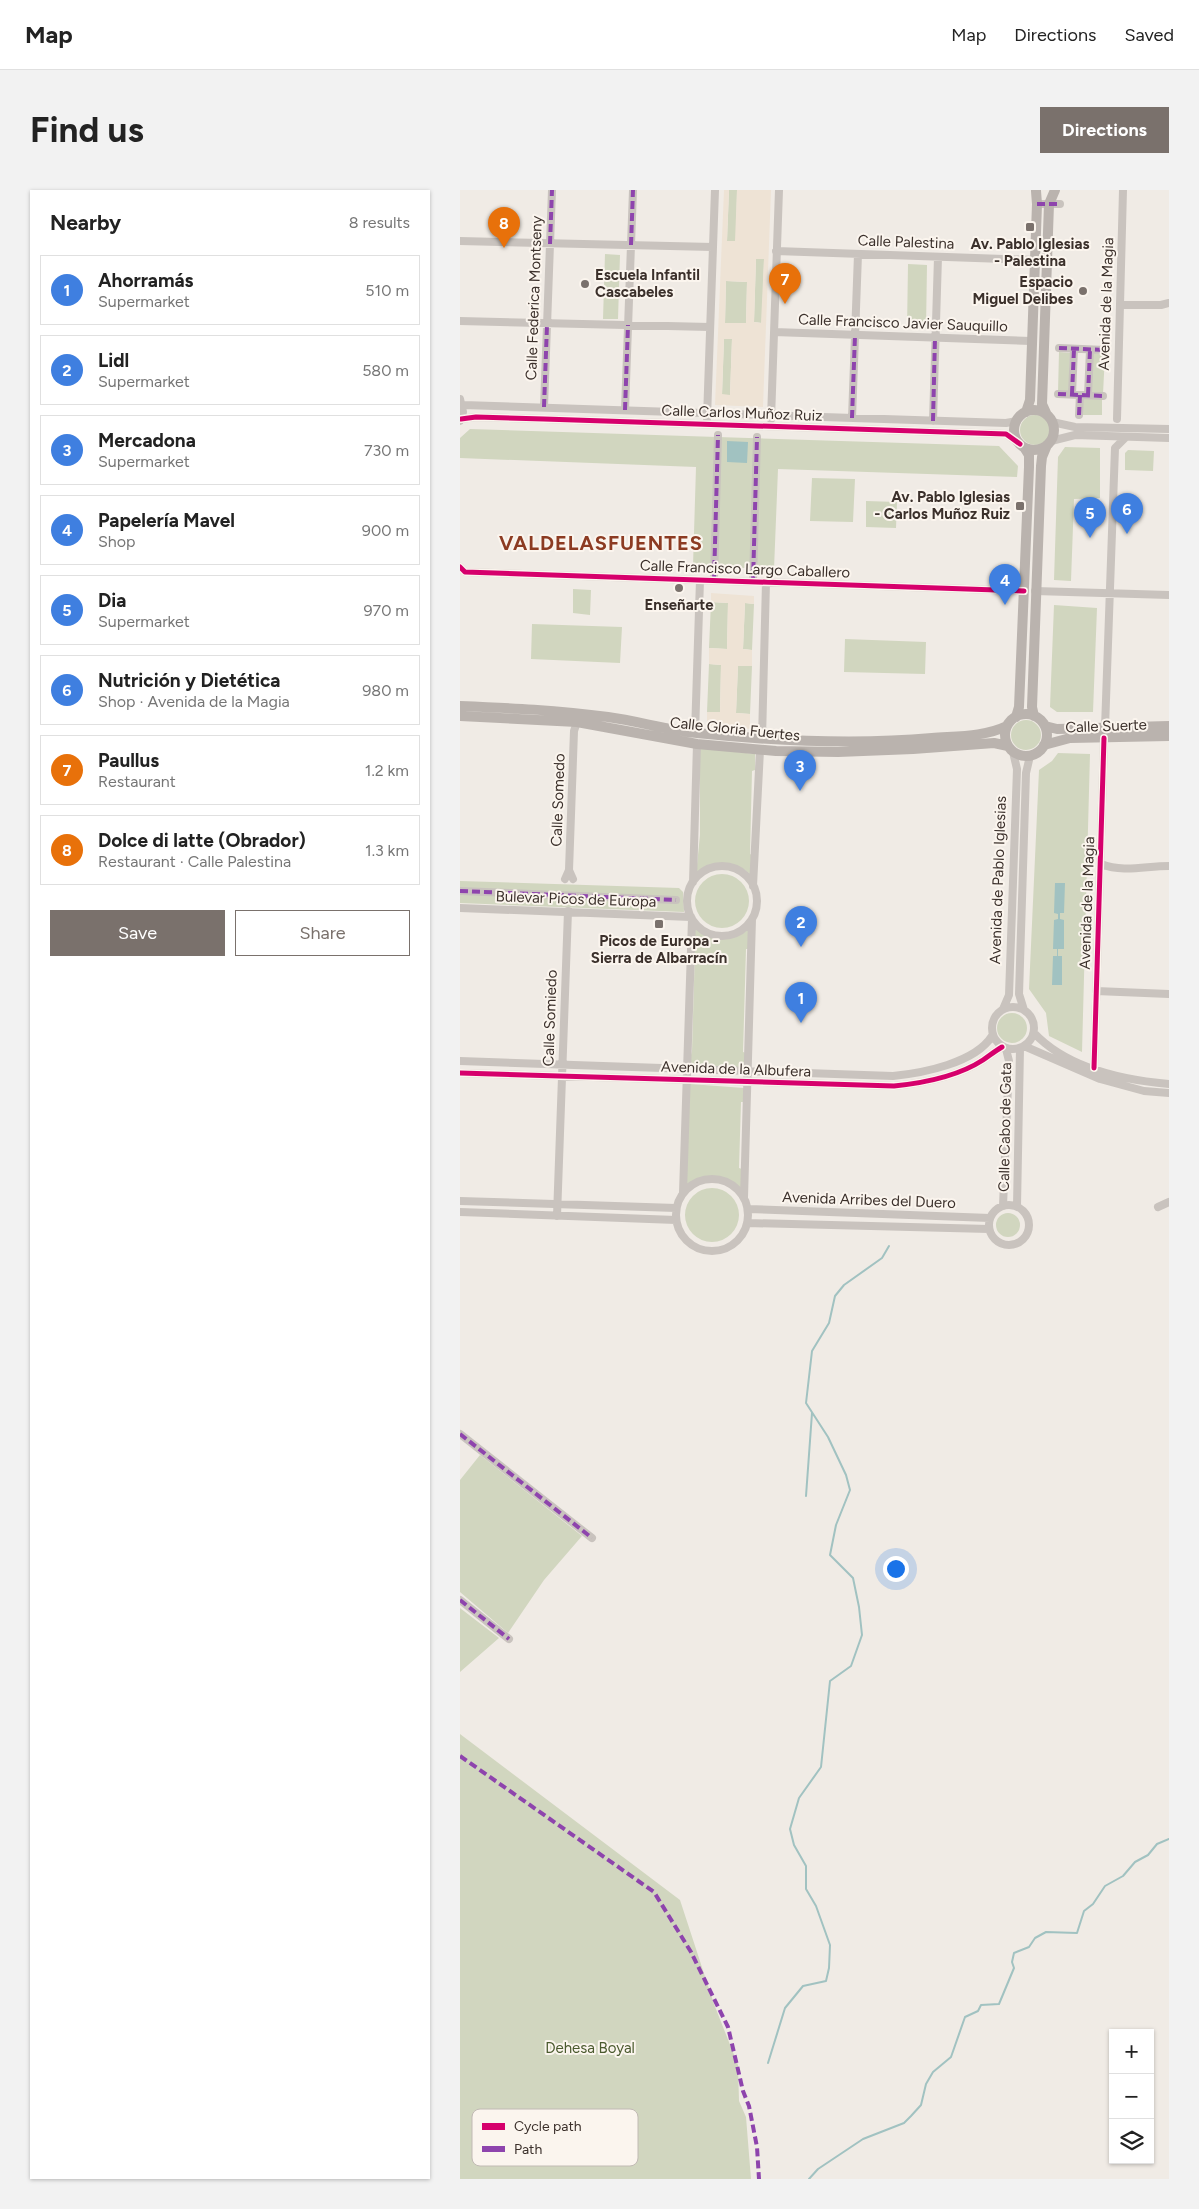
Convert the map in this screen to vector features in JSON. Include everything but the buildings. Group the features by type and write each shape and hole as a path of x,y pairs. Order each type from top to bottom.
{"main road":[{"path":"1016,716 1025,714 1034,716 1045,726 1047,736 1044,745 1038,752 1030,756 1024,756 1010,749 1005,736 1006,726 1016,716 1019,705 1029,456 1014,432 1017,421 1026,412 1030,400 1037,204 1034,191 1046,192 1053,190"},
{"path":"1034,716 1032,707 1035,591 1041,466 1042,457 1054,428 1042,404 1049,204 1053,190"},
{"path":"1026,412 1033,410 1050,419"},
{"path":"1022,445 1032,450 1040,449 1049,443"},
{"name":"Calle Gloria Fuertes","path":"460,706 540,709 695,732 762,739 838,742 910,740 994,732 1006,726"},
{"name":"Calle Gloria Fuertes","path":"460,716 573,725 697,744 760,750 838,752 994,743 1010,749"},
{"name":"Calle Suerte","path":"1045,726 1057,729 1105,733 1169,736"},
{"name":"Calle Suerte","path":"1044,745 1070,738 1169,726"}],"street":[{"name":"Calle Federica Montseny","path":"544,407 552,190"},
{"path":"625,410 633,190"},
{"path":"707,424 715,190"},
{"path":"770,426 779,190"},
{"name":"Avenida de la Magia","path":"1117,419 1123,190"},
{"path":"1037,204 1060,204"},
{"path":"460,241 713,247"},
{"name":"Calle Palestina","path":"776,251 1035,260"},
{"path":"852,418 858,254"},
{"path":"933,420 938,256"},
{"path":"1120,305 1160,305 1169,303"},
{"path":"460,321 547,325 710,327"},
{"name":"Calle Francisco Javier Sauquillo","path":"774,332 1031,341"},
{"path":"1059,348 1105,350"},
{"path":"1074,349 1080,395"},
{"path":"1079,415 1080,395 1090,350"},
{"path":"1058,394 1103,396"},
{"path":"461,402 461,420"},
{"name":"Calle Carlos Muñoz Ruiz","path":"461,402 544,407 852,418 1006,423 1017,421"},
{"name":"Calle Carlos Muñoz Ruiz","path":"461,420 476,417 1006,434 1022,445"},
{"path":"1050,419 1067,426 1105,428 1169,438"},
{"path":"1105,428 1117,419 1126,432"},
{"path":"1049,443 1075,435 1102,436 1126,432 1169,430"},
{"path":"1102,436 1114,448 1126,432"},
{"path":"714,580 718,435"},
{"path":"753,582 757,437"},
{"name":"Avenida de la Magia","path":"1094,1068 1114,448"},
{"name":"Calle Francisco Largo Caballero","path":"462,572 1024,592"},
{"path":"695,732 700,580"},
{"path":"762,739 766,582"},
{"path":"1035,591 1169,595"},
{"name":"Calle Somedo","path":"569,879 573,725"},
{"path":"683,1193 691,918 687,900 693,882 697,744"},
{"name":"Avenida de Pablo Iglesias","path":"1003,1009 1009,994 1017,769 1010,749"},
{"path":"744,1198 752,919 757,902 753,886 760,750"},
{"name":"Avenida de Pablo Iglesias","path":"1024,1010 1019,994 1026,773 1030,756"},
{"path":"1101,864 1113,868 1141,869 1152,866 1169,866"},
{"path":"693,882 700,874 709,869 730,867 748,878 753,886"},
{"name":"Bulevar Picos de Europa","path":"460,891 676,900"},
{"name":"Bulevar Picos de Europa","path":"460,908 568,911 691,918"},
{"name":"Calle Somiedo","path":"557,1216 568,911"},
{"path":"691,918 698,927 716,936 737,933 752,919"},
{"path":"1096,991 1169,994"},
{"path":"1169,1084 1144,1082 1094,1068 1065,1056 1044,1044 1034,1033 1033,1020 1024,1010 1010,1007 1003,1009 998,1012 992,1023 992,1036 1004,1048 1022,1047 1100,1079 1144,1091 1169,1093"},
{"path":"1022,1047 1034,1033"},
{"name":"Avenida de la Albufera","path":"460,1062 748,1071 870,1077 919,1074 954,1062 972,1053 988,1042 992,1036"},
{"name":"Calle Cabo de Gata","path":"1017,1206 1022,1047"},
{"name":"Avenida de la Albufera","path":"460,1073 870,1086 919,1083 956,1073 1004,1048"},
{"name":"Calle Cabo de Gata","path":"1003,1206 1009,1061 1004,1048"},
{"path":"715,1179 727,1182 737,1188 744,1198 748,1209 747,1223 742,1234 734,1243 723,1249 710,1250 698,1248 680,1232 676,1220 676,1208 683,1193 692,1184 703,1180 715,1179"},
{"path":"460,1201 676,1208"},
{"path":"1158,1207 1169,1202"},
{"path":"1017,1206 1023,1210 1029,1222 1029,1229 1022,1240 1016,1244 1002,1244 996,1240 989,1229 990,1218 998,1208 1017,1206"},
{"name":"Avenida Arribes del Duero","path":"748,1209 990,1218"},
{"path":"460,1212 676,1220"},
{"name":"Avenida Arribes del Duero","path":"747,1223 989,1229"},
{"path":"460,1434 592,1538"},
{"path":"460,1600 509,1639"}],"green space":[{"path":"729,190 737,190 736,241 727,241"},
{"path":"605,254 620,255 618,319 603,319"},
{"path":"756,259 764,259 762,323 754,322"},
{"path":"908,264 927,265 926,329 907,329"},
{"path":"726,281 747,282 746,323 725,323"},
{"path":"724,339 732,339 730,395 722,395"},
{"path":"1059,352 1070,353 1069,392 1058,392"},
{"path":"1093,353 1105,354 1103,394 1091,393"},
{"path":"1082,398 1102,398 1102,415 1082,415"},
{"path":"1035,415 1045,420 1050,430 1045,440 1035,445 1025,440 1020,430 1025,420"},
{"path":"470,429 999,446 1018,466 1017,477 778,469 774,569 693,566 696,467 460,458 460,438"},
{"path":"1065,447 1100,448 1100,498 1074,499 1071,581 1054,580 1058,457"},
{"path":"1128,450 1154,451 1153,471 1125,470 1125,453"},
{"path":"812,478 855,479 853,522 810,521"},
{"path":"866,501 897,502 896,528 866,527"},
{"path":"573,589 591,590 590,615 573,613"},
{"path":"711,602 728,603 727,649 709,648"},
{"path":"745,603 754,604 752,650 743,649"},
{"path":"1054,605 1097,608 1093,712 1057,712 1050,707"},
{"path":"532,624 622,627 620,663 531,659"},
{"path":"845,639 926,642 925,674 844,672"},
{"path":"709,664 721,665 720,713 707,712"},
{"path":"738,666 752,666 750,714 736,713"},
{"path":"1026,720 1036,725 1041,735 1036,745 1026,750 1016,745 1011,735 1016,725"},
{"path":"700,748 755,754 755,770 752,771 750,854 752,855 752,876 745,870 732,864 710,866 696,875 700,835"},
{"path":"1058,753 1090,754 1082,1052 1049,1036 1046,1013 1029,989 1039,770 1052,761"},
{"path":"722,874 732,876 741,882 747,891 749,901 747,911 741,920 732,926 722,928 712,926 703,920 697,911 695,901 697,891 703,882 712,876"},
{"path":"460,881 679,888 683,892 684,912 460,903"},
{"path":"694,927 714,938 722,939 736,937 750,928 749,949 746,949 743,1052 746,1053 744,1068 688,1067 692,1051"},
{"path":"1012,1013 1023,1017 1027,1028 1023,1039 1012,1043 1001,1039 997,1028 1001,1017"},
{"path":"690,1084 744,1088 744,1102 741,1102 739,1168 742,1169 741,1190 728,1181 713,1177 699,1179 686,1188"},
{"path":"712,1188 722,1190 731,1196 737,1205 739,1215 737,1225 731,1234 722,1240 712,1242 702,1240 693,1234 687,1225 685,1215 687,1205 693,1196 702,1190"},
{"path":"1008,1213 1013,1214 1019,1220 1019,1230 1013,1236 1008,1237 1003,1236 997,1230 996,1225 997,1220 1003,1214"},
{"path":"480,1455 582,1536 544,1580 508,1633 460,1592 460,1480"},
{"path":"460,1608 499,1638 460,1672"},
{"name":"Dehesa Boyal","path":"460,1734 680,1900 714,2004 738,2065 739,2101 746,2117 751,2179 460,2179"}],"shaded area":[{"path":"724,190 729,190 727,241 735,241 737,190 771,190 763,407 715,405","holes":["756,259 764,259 761,323 754,322","726,281 747,282 746,323 725,323","724,339 732,339 730,395 722,394"]},
{"path":"711,593 754,596 754,604 745,603 743,649 752,650 752,666 738,666 736,713 750,714 750,729 707,725 707,712 720,712 721,665 709,664 709,648 727,649 728,603 711,602"}],"water":[{"path":"727,441 748,442 747,463 727,462"},
{"path":"1055,883 1065,883 1064,913 1060,913 1060,919 1064,920 1064,949 1058,949 1058,956 1062,956 1062,985 1052,985 1053,956 1057,956 1057,949 1053,949 1054,920 1058,919 1058,914 1054,913"}],"waterway":[{"path":"768,2063 785,2008 803,1986 826,1981 829,1968 830,1945 816,1906 806,1889 806,1866 794,1845 790,1829 799,1798 821,1767 830,1681 851,1666 862,1635 853,1578 830,1555 836,1525 850,1490 846,1475 828,1437 806,1403 812,1351 829,1323 835,1296 844,1285 882,1258 889,1246"},
{"path":"806,1496 812,1413"},
{"path":"809,2179 818,2169 863,2139 904,2123 921,2105 926,2084 933,2072 951,2057 965,2017 978,2011 981,2005 999,2004 1014,1968 1012,1962 1014,1953 1029,1947 1035,1938 1046,1932 1077,1933 1084,1911 1093,1904 1105,1886 1123,1876 1135,1862 1148,1855 1157,1844 1169,1839"}],"marked path":[{"path":"550,244 552,190"},
{"path":"631,245 633,190"},
{"path":"1037,204 1060,204"},
{"path":"544,407 547,325"},
{"path":"625,410 628,325"},
{"path":"852,418 855,335"},
{"path":"933,421 935,337"},
{"path":"1059,348 1105,350"},
{"path":"1072,394 1074,349"},
{"path":"1088,395 1090,350"},
{"path":"1058,394 1103,396"},
{"path":"1079,415 1080,395"},
{"path":"714,580 718,435"},
{"path":"753,582 757,437"},
{"path":"460,891 676,900"},
{"path":"460,1434 592,1538"},
{"path":"460,1600 509,1639"},
{"path":"460,1756 654,1892 691,1952 728,2027 743,2091 749,2106 757,2147 759,2179"}],"cycle path":[{"path":"461,419 476,417 1006,434 1020,444"},
{"path":"460,567 465,572 1024,591"},
{"path":"1094,1068 1104,738"},
{"path":"460,1073 894,1086 928,1081 951,1075 973,1066 1002,1047"}],"place":[{"name":"Av. Pablo Iglesias - Palestina","path":"1030,227"},
{"name":"Dolce di latte (Obrador)","path":"504,248"},
{"name":"Escuela Infantil Cascabeles","path":"585,284"},
{"name":"Espacio Miguel Delibes","path":"1083,291"},
{"name":"Paullus","path":"785,304"},
{"name":"Av. Pablo Iglesias - Carlos Muñoz Ruiz","path":"1020,506"},
{"name":"Nutrición y Dietética","path":"1127,534"},
{"name":"Dia","path":"1090,538"},
{"name":"Enseñarte","path":"679,588"},
{"name":"Papelería Mavel","path":"1005,605"},
{"name":"Mercadona","path":"800,791"},
{"name":"Picos de Europa - Sierra de Albarracín","path":"659,924"},
{"name":"Lidl","path":"801,947"},
{"name":"Ahorramás","path":"801,1023"}],"district":[{"name":"VALDELASFUENTES","path":"601,543"}]}
